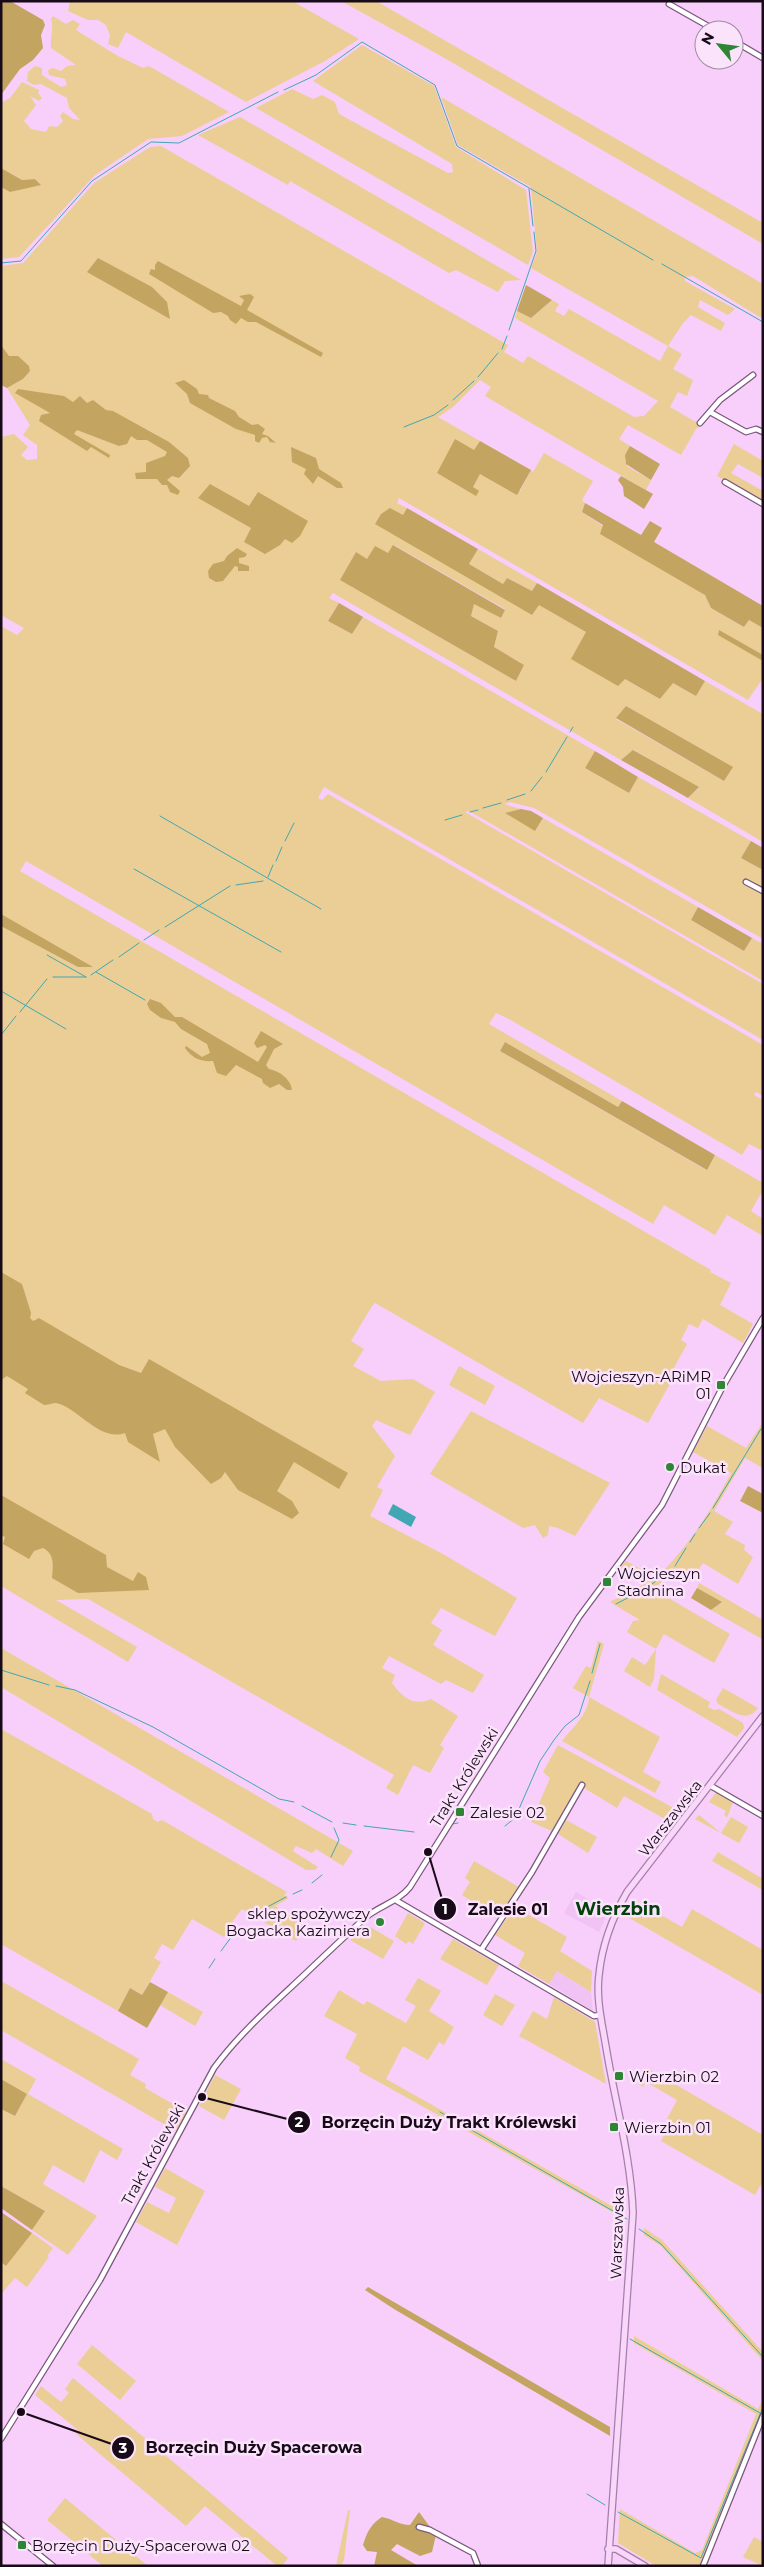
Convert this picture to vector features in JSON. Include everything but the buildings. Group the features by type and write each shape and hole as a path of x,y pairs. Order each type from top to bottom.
{"main road":[{"name":"Warszawska","path":"608,2566 633,2213 629,2167 600,2015 598,1976 601,1960 617,1911 627,1892 711,1786 763,1716"},
{"path":"608,2549 616,2550 645,2566"}],"street":[{"path":"669,4 697,20"},
{"path":"744,47 763,58"},
{"path":"700,422 720,400 753,375"},
{"path":"710,412 742,430 756,429 763,432"},
{"path":"725,482 763,504"},
{"path":"746,882 763,891"},
{"name":"Trakt Królewski","path":"1,2439 77,2320 214,2068 230,2046 254,2022 368,1916 397,1901 410,1887 579,1617 662,1505 723,1386 763,1318"},
{"path":"481,1950 532,1872 582,1785"},
{"path":"711,1786 763,1816"},
{"path":"397,1901 594,2016 600,2015"},
{"path":"703,2566 763,2416"},
{"path":"1,2524 53,2566"},
{"path":"419,2527 430,2530 473,2554 478,2566"}],"shaded area":[{"path":"1,1 10,1 43,20 45,25 41,35 43,48 33,60 20,69 1,95"},
{"path":"70,1 292,1 359,39 325,61 246,102 126,32 118,48 108,44 110,36 106,25 98,20 88,20 68,11"},
{"path":"341,1 376,1 763,223 763,244 441,56"},
{"path":"53,16 66,24 73,20 80,24 76,30 118,56 143,68 149,66 229,112 182,136 148,139 95,175 19,257 1,259 1,187 10,192 40,184 35,179 22,180 1,168 1,103 10,98 22,82 39,90 38,93 42,98 39,101 30,96 36,105 24,121 31,129 46,132 49,126 57,127 63,121 60,116 63,112 73,119 80,120 69,108 67,98 41,84 34,85 27,81 28,72 35,66 42,68 42,75 61,87 67,85 65,79 49,75 48,70 53,68 61,71 67,66 76,65 51,48 51,19"},
{"path":"362,45 434,86 456,147 526,190 533,252 528,265 256,108 292,89 313,99 322,95 335,102 339,114 448,173 453,172 452,164 313,81"},
{"path":"441,97 763,284 763,319 693,276 684,277 685,281 735,309 728,315 700,300 698,307 725,323 721,331 691,315 683,323 668,346 531,268 537,252 531,187 458,145"},
{"path":"240,117 521,280 505,281 498,292 456,270 449,273 290,181 288,185 198,135"},
{"path":"161,146 508,345 504,352 523,363 528,356 634,417 644,416 658,401 515,318 517,311 531,318 552,300 559,304 555,311 564,316 569,309 660,361 668,346 682,354 673,369 693,380 687,396 678,392 670,407 701,425 696,429 681,455 628,425 619,439 630,446 625,460 628,467 651,480 646,490 485,396 491,387 480,380 453,407 438,417 480,441 474,451 473,487 480,474 520,491 531,470 533,472 544,453 593,481 582,500 585,503 582,512 705,595 711,608 744,627 749,620 763,628 763,678 748,700 399,498 397,503 407,508 403,515 532,615 538,604 586,632 625,679 660,699 673,682 696,696 705,681 763,714 763,842 688,798 699,788 634,750 621,760 333,593 329,598 339,603 328,621 352,634 363,617 595,751 585,768 629,793 638,777 751,841 741,858 763,870 763,939 534,808 510,802 504,804 521,809 506,813 536,830 543,818 698,907 691,920 744,951 752,938 763,944 763,981 469,811 465,812 763,984 763,1040 324,787 318,798 322,800 328,794 763,1045 763,1096 756,1092 754,1095 763,1100 763,1151 749,1144 742,1155 507,1018 496,1013 489,1024 622,1101 618,1107 505,1042 500,1051 706,1170 715,1155 763,1183 763,1190 751,1211 763,1219 763,1236 727,1215 715,1235 664,1205 653,1224 26,861 20,871 711,1270 710,1272 731,1283 720,1305 753,1324 743,1343 703,1319 698,1328 689,1324 681,1340 687,1344 669,1377 672,1380 648,1423 599,1398 583,1423 375,1303 372,1306 351,1341 364,1349 353,1366 381,1381 413,1379 435,1392 410,1435 376,1420 372,1426 395,1456 377,1487 383,1490 370,1516 443,1554 517,1598 495,1636 441,1608 431,1623 442,1630 433,1645 484,1675 473,1693 446,1680 441,1684 389,1656 382,1668 395,1675 392,1683 400,1693 409,1699 419,1702 431,1699 458,1716 440,1745 444,1748 430,1773 413,1765 398,1795 386,1788 394,1775 88,1599 56,1600 137,1647 128,1662 1,1586 1,626 17,635 24,628 1,615 1,437 14,434 28,447 21,455 27,460 37,459 37,445 23,435 30,425 7,388 23,379 30,371 29,366 9,357 1,345 1,266 23,263 94,183 150,147","holes":["394,545 505,609 501,618 474,603 471,616 498,631 494,647 524,665 516,681 341,580 356,552 367,560 388,553","626,706 732,767 724,781 616,719"]},
{"path":"1,168 22,180 35,179 41,185 10,192 1,187"},
{"path":"98,258 152,287 167,302 170,319 87,272"},
{"path":"158,261 241,306 244,300 239,296 250,294 254,297 247,310 323,353 321,357 256,322 248,322 241,318 236,324 221,312 213,313 149,274 151,269 155,270 155,265"},
{"path":"526,285 552,300 531,318 517,311"},
{"path":"1,345 9,356 18,356 29,366 30,371 23,379 7,388 1,385"},
{"path":"184,380 197,389 199,394 208,395 209,398 235,411 239,417 252,425 258,424 265,429 262,434 268,436 276,443 270,442 267,437 262,438 259,443 255,441 255,435 236,429 190,403 187,394 175,383"},
{"path":"18,389 64,396 73,402 80,396 87,403 93,400 106,410 113,411 169,442 188,458 190,466 179,478 172,476 167,480 180,491 178,495 170,492 167,485 162,485 157,479 136,479 135,473 146,472 146,463 165,456 167,452 147,440 137,440 131,436 127,444 119,446 77,430 74,434 110,455 109,458 91,447 87,451 39,421 41,415 50,413 15,393"},
{"path":"455,439 474,450 480,441 531,470 517,495 480,474 473,487 479,491 476,496 437,473"},
{"path":"734,444 763,461 763,478 738,464 731,473 763,491 763,502 717,476"},
{"path":"630,446 660,464 651,480 626,464 625,455"},
{"path":"291,447 316,458 319,469 341,483 343,488 337,488 318,476 313,484 304,474 306,469 292,462"},
{"path":"621,476 653,494 644,509 624,496 623,487 618,480"},
{"path":"210,484 249,506 258,492 308,521 300,536 292,543 285,539 280,545 265,554 244,542 251,528 198,498"},
{"path":"585,503 641,535 650,521 662,528 654,542 763,606 763,628 749,620 744,627 711,608 705,595 600,534 603,525 582,512"},
{"path":"390,508 403,515 407,508 478,549 469,564 503,584 507,578 532,591 537,583 705,681 696,696 673,683 660,699 625,679 618,686 571,659 586,632 539,605 532,615 375,524 381,514"},
{"path":"393,545 505,610 501,618 474,604 471,616 498,631 494,647 524,665 516,681 340,580 356,552 367,559 375,546 388,553"},
{"path":"237,548 247,554 245,557 239,558 239,563 249,566 249,571 238,571 238,567 235,566 223,581 216,582 209,578 208,571 213,564 224,561"},
{"path":"478,549 537,583 532,591 507,578 503,584 469,564"},
{"path":"339,603 363,617 352,634 328,621"},
{"path":"719,630 763,655 763,661 718,635"},
{"path":"626,706 733,767 724,781 616,718"},
{"path":"633,750 699,787 688,798 621,760"},
{"path":"595,751 638,777 629,793 585,768"},
{"path":"521,809 531,811 543,818 535,831 505,813"},
{"path":"751,841 763,848 763,870 741,858"},
{"path":"698,907 752,938 744,951 691,920"},
{"path":"1,914 93,967 78,967 1,926"},
{"path":"150,999 161,1003 175,1017 182,1017 258,1062 267,1047 265,1045 257,1048 254,1043 261,1031 283,1044 274,1049 266,1065 269,1069 287,1079 292,1090 287,1090 279,1084 270,1088 263,1083 262,1079 236,1065 226,1076 217,1073 213,1061 197,1059 185,1048 186,1046 202,1057 210,1053 207,1044 181,1029 175,1022 161,1018 150,1010 147,1004"},
{"path":"505,1042 618,1107 622,1101 715,1155 707,1170 500,1051"},
{"path":"1,1272 22,1284 31,1313 30,1318 33,1321 39,1318 119,1365 141,1373 149,1359 348,1473 339,1489 294,1462 277,1491 292,1501 299,1513 292,1519 238,1490 225,1472 221,1478 211,1484 175,1447 165,1429 153,1434 160,1462 128,1442 125,1433 116,1435 106,1433 65,1406 56,1403 44,1405 25,1393 28,1389 7,1376 1,1380"},
{"path":"459,1366 495,1386 485,1405 449,1385"},
{"path":"471,1411 610,1483 575,1536 549,1526 548,1535 543,1538 535,1525 523,1528 430,1474"},
{"path":"763,1422 763,1468 745,1458 714,1511 733,1522 725,1534 745,1545 744,1550 753,1557 738,1584 703,1563 692,1579 676,1570 653,1589 730,1634 714,1663 664,1634 656,1649 627,1632 633,1621 640,1620 610,1602 644,1584 619,1570 626,1561 656,1577 688,1543 716,1500 731,1473 693,1452 707,1426 746,1448"},
{"path":"748,1486 763,1494 763,1513 740,1501"},
{"path":"1,1495 106,1555 107,1567 133,1581 138,1572 146,1577 149,1590 78,1593 52,1578 52,1560 47,1550 43,1548 34,1551 29,1559 3,1544 5,1537 1,1535"},
{"path":"393,1504 416,1517 411,1527 388,1514"},
{"path":"699,1583 763,1620 762,1639 711,1610 721,1603 697,1588"},
{"path":"697,1588 722,1602 711,1610 691,1598"},
{"path":"598,1641 604,1644 589,1697 573,1688 586,1666 591,1668"},
{"path":"1,1648 353,1851 343,1866 316,1849 312,1853 296,1846 293,1851 318,1867 315,1870 306,1870 1,1687"},
{"path":"656,1649 654,1679 650,1687 624,1671 632,1657 645,1665"},
{"path":"661,1674 710,1702 708,1707 714,1710 719,1709 743,1723 744,1728 737,1737 657,1690"},
{"path":"723,1688 758,1708 753,1713 744,1716 718,1704 716,1700"},
{"path":"589,1697 660,1737 643,1772 661,1782 655,1793 562,1741 583,1715"},
{"path":"1,1729 152,1814 153,1819 157,1822 162,1820 287,1892 284,1895 289,1898 275,1906 307,1926 296,1941 242,1909 232,1922 235,1924 224,1937 192,1919 173,1950 162,1944 154,1958 161,1962 142,1995 130,1988 118,2011 1,1944"},
{"path":"558,1745 681,1812 672,1823 624,1796 617,1808 584,1788 582,1783 552,1831 531,1822 550,1778 543,1772"},
{"path":"716,1792 733,1802 727,1818 724,1814 726,1811 709,1802"},
{"path":"699,1815 721,1833 731,1817 748,1827 739,1843 695,1819"},
{"path":"566,1820 597,1837 588,1853 558,1834"},
{"path":"718,1852 763,1879 763,1890 712,1861"},
{"path":"474,1861 519,1887 509,1904 498,1917 462,1895 470,1882 465,1878"},
{"path":"576,1892 609,1911 599,1932 564,1913"},
{"path":"633,1899 682,1927 692,1909 763,1950 763,1995 624,1915"},
{"path":"515,1907 567,1937 560,1951 592,1971 591,1992 557,1971 549,1984 518,1966 525,1953 495,1935"},
{"path":"408,1913 425,1923 413,1944 409,1941 406,1944 395,1936"},
{"path":"367,1925 394,1941 383,1959 350,1940"},
{"path":"453,1939 499,1965 487,1985 440,1959"},
{"path":"557,1971 591,1992 593,2011 549,1984"},
{"path":"418,1978 441,1991 429,2011 454,2027 444,2045 439,2042 428,2060 403,2046 386,2079 619,2210 625,2214 625,2219 359,2071 360,2067 345,2058 357,2034 324,2016 339,1990 364,2005 367,2001 406,2023 416,2006 405,2000"},
{"path":"1,1981 139,2059 130,2075 146,2084 145,2088 187,2112 176,2131 1,2030"},
{"path":"150,1982 168,1992 147,2028 118,2011 130,1988 142,1995"},
{"path":"168,1992 203,2012 195,2026 160,2005"},
{"path":"495,1994 515,2005 502,2026 483,2015"},
{"path":"554,1997 595,2022 606,2084 519,2036 533,2011 547,2019"},
{"path":"1,2059 36,2079 28,2094 123,2149 117,2160 100,2150 84,2183 53,2165 43,2184 97,2216 68,2255 32,2230 45,2211 1,2186 1,2109 15,2116 27,2094 1,2079"},
{"path":"647,2068 763,2135 763,2181 755,2195 661,2141 671,2122 667,2119 677,2100 646,2082 643,2087 638,2084"},
{"path":"215,2075 241,2089 224,2120 199,2106"},
{"path":"1,2079 27,2094 15,2116 1,2109"},
{"path":"165,2168 205,2191 177,2245 136,2222 147,2202 169,2213 176,2198 155,2187"},
{"path":"1,2186 45,2211 32,2230 1,2208"},
{"path":"1,2212 32,2233 6,2266 1,2262"},
{"path":"644,2228 662,2240 763,2352 763,2361 661,2246 644,2235"},
{"path":"32,2233 53,2248 47,2256 49,2257 27,2287 15,2278 1,2294 1,2262 6,2266"},
{"path":"368,2287 610,2427 610,2436 394,2309 365,2290"},
{"path":"634,2336 758,2409 763,2399 763,2411 701,2566 656,2566 618,2543 620,2509 695,2553 702,2550 756,2414 634,2343"},
{"path":"92,2345 136,2381 120,2400 77,2364"},
{"path":"73,2378 288,2558 282,2566 277,2566 205,2506 186,2526 76,2434 79,2431 35,2395 41,2386 61,2402 69,2393 65,2389"},
{"path":"65,2498 148,2566 103,2566 47,2520"},
{"path":"348,2510 350,2510 344,2560 341,2566 336,2566"},
{"path":"419,2512 436,2535 432,2552 420,2556 397,2544 391,2550 418,2566 374,2566 377,2552 367,2551 363,2545 372,2526 382,2517 410,2525"},
{"path":"754,2537 763,2542 763,2566 743,2557"}],"waterway":[{"path":"284,90 316,75 362,42 435,85 457,146 653,260"},
{"path":"1,263 21,261 92,181 151,142 179,143 278,92"},
{"path":"529,189 533,226"},
{"path":"509,330 536,251 534,232"},
{"path":"662,264 763,322"},
{"path":"502,349 507,336"},
{"path":"478,377 498,353"},
{"path":"453,400 474,381"},
{"path":"404,427 434,415 448,405"},
{"path":"570,732 573,727"},
{"path":"546,772 567,737"},
{"path":"531,791 542,777"},
{"path":"507,800 525,794"},
{"path":"483,808 501,803"},
{"path":"470,812 478,810"},
{"path":"445,820 462,815"},
{"path":"160,816 321,909"},
{"path":"285,841 294,823"},
{"path":"276,861 282,847"},
{"path":"268,877 273,865"},
{"path":"134,869 281,952"},
{"path":"236,885 263,881"},
{"path":"165,927 230,886"},
{"path":"144,940 159,930"},
{"path":"119,957 139,943"},
{"path":"47,955 86,977"},
{"path":"91,975 113,960"},
{"path":"96,972 145,1000"},
{"path":"53,977 86,977"},
{"path":"20,1012 47,979"},
{"path":"1,991 66,1029"},
{"path":"1,1035 16,1016"},
{"path":"713,1508 761,1429"},
{"path":"699,1528 710,1513"},
{"path":"690,1542 695,1534"},
{"path":"675,1566 686,1548"},
{"path":"652,1584 670,1571"},
{"path":"616,1604 645,1589"},
{"path":"592,1673 600,1644"},
{"path":"1,1670 49,1685"},
{"path":"505,1826 515,1818 540,1761 565,1726 579,1715 590,1681"},
{"path":"56,1686 75,1690 153,1727 279,1799 294,1802"},
{"path":"302,1806 332,1822"},
{"path":"343,1823 356,1825"},
{"path":"452,1824 458,1823"},
{"path":"364,1826 414,1832"},
{"path":"331,1857 339,1840 334,1828"},
{"path":"312,1883 322,1875"},
{"path":"293,1894 302,1890"},
{"path":"258,1912 286,1897"},
{"path":"221,1951 238,1928"},
{"path":"209,1968 215,1959"},
{"path":"440,2112 627,2219"},
{"path":"639,2229 661,2244 763,2357"},
{"path":"630,2339 760,2413"},
{"path":"618,2512 701,2558 763,2407"},
{"path":"587,2494 605,2505"}],"place":[{"name":"Wojcieszyn-ARiMR 01","path":"721,1385"},
{"name":"Dukat","path":"670,1467"},
{"name":"Wojcieszyn Stadnina","path":"607,1582"},
{"name":"Zalesie 02","path":"460,1812"},
{"name":"Zalesie 01","path":"428,1852"},
{"name":"sklep spożywczy Bogacka Kazimiera","path":"380,1922"},
{"name":"Wierzbin 02","path":"619,2076"},
{"name":"Borzęcin Duży Trakt Królewski","path":"202,2097"},
{"name":"Wierzbin 01","path":"614,2127"},
{"name":"Borzęcin Duży Spacerowa","path":"21,2412"},
{"name":"Borzęcin Duży-Spacerowa 02","path":"22,2545"}],"district":[{"name":"Wierzbin","path":"618,1909"}]}
